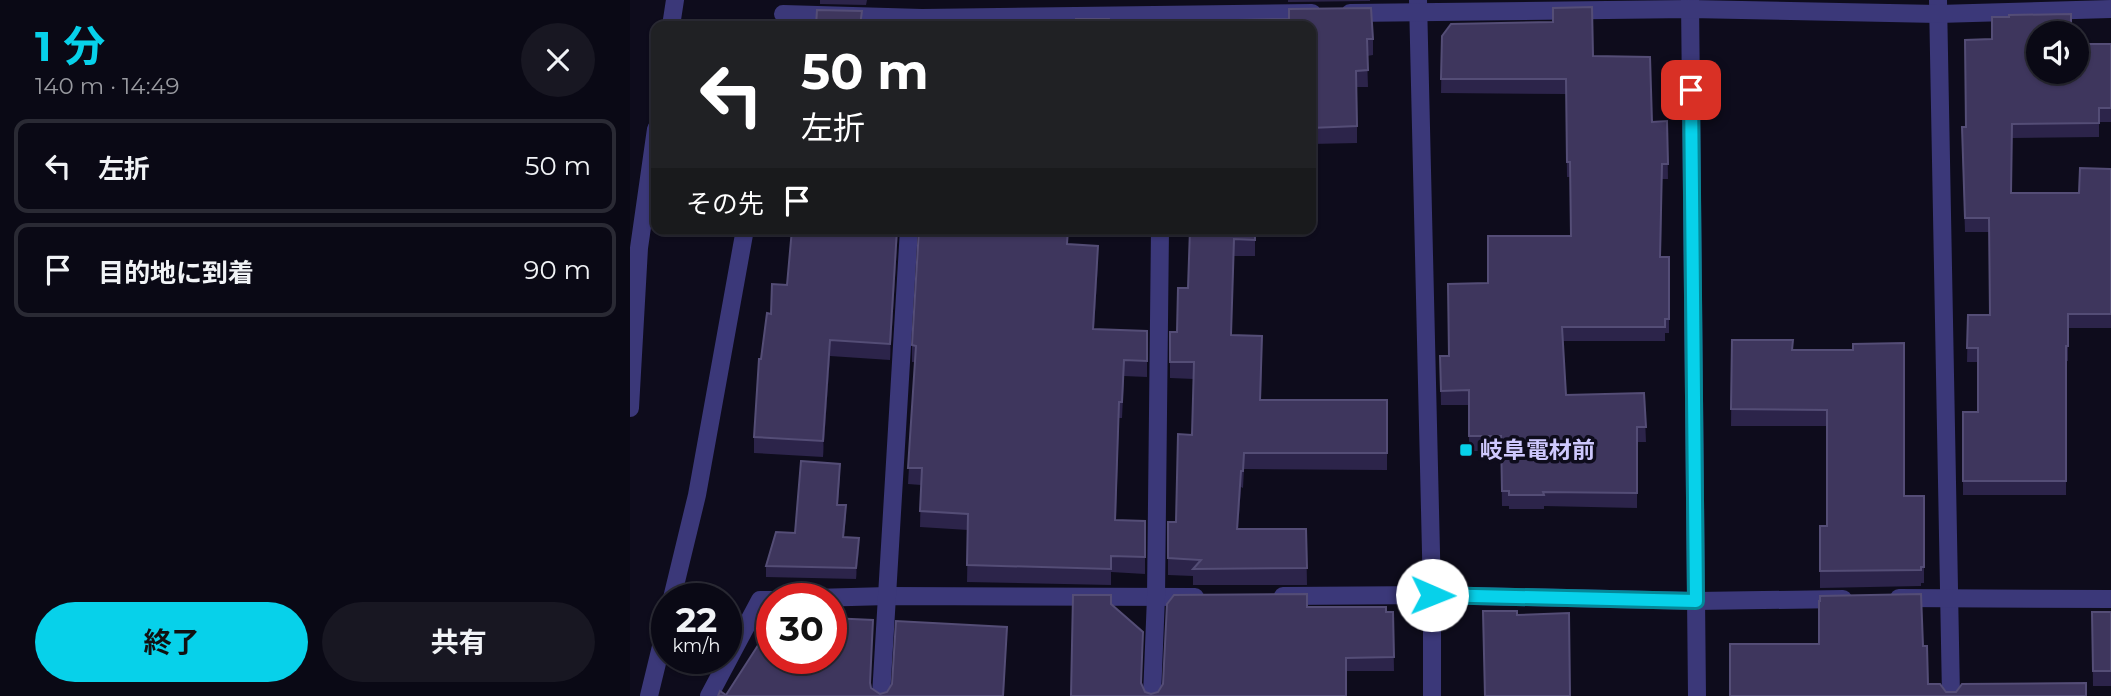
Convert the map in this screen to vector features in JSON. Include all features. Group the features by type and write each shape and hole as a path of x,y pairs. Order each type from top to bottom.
{"street":[{"path":"672,21 675,0"},
{"path":"1690,4 1697,696"},
{"path":"783,13 1162,20 1330,13 1418,6 1690,4 2111,9"},
{"path":"1418,6 1432,696"},
{"path":"1938,7 1951,696"},
{"path":"630,408 639,248 651,164"},
{"path":"675,583 696,495 745,235"},
{"path":"881,696 909,235"},
{"path":"1152,696 1156,597 1160,235"},
{"path":"1266,596 1432,595 1696,601 1856,598"},
{"path":"847,597 1211,597"},
{"path":"1883,598 2111,599"},
{"path":"709,696 756,608"},
{"path":"649,696 654,674"}],"building":[{"path":"1592,7 1593,56 1650,57 1652,122 1667,121 1668,164 1662,164 1660,257 1669,257 1669,319 1665,319 1665,327 1562,327 1566,395 1644,393 1646,427 1637,427 1637,493 1543,492 1544,495 1509,495 1509,491 1502,491 1501,436 1469,436 1469,390 1441,391 1440,356 1449,356 1448,284 1488,283 1488,236 1571,236 1566,79 1441,79 1442,36 1451,24 1553,22 1553,8"},
{"path":"1371,8 1373,39 1367,39 1368,70 1356,71 1357,126 1316,128 1316,21 1237,21 1289,19 1289,9"},
{"path":"817,10 862,11 861,21 816,21"},
{"path":"2071,14 2071,21 2026,21 2026,84 2089,84 2089,44 2111,44 2111,108 2099,108 2099,123 2012,124 2011,193 2079,193 2080,168 2111,169 2111,314 2068,314 2066,481 1963,481 1963,412 1978,412 1978,348 1967,348 1968,315 1990,315 1989,218 1965,218 1962,127 1966,127 1965,40 1992,39 1992,17"},
{"path":"1109,19 1109,21 1076,21"},
{"path":"791,235 897,235 890,344 830,340 823,441 754,437 759,359 767,313 771,314 772,284 787,285"},
{"path":"919,235 1068,235 1067,244 1098,246 1093,329 1147,331 1147,361 1124,360 1122,402 1119,402 1115,520 1145,521 1145,557 1111,556 1111,569 967,565 968,514 920,511 922,468 908,468 916,346 912,345"},
{"path":"1190,235 1255,235 1255,240 1234,239 1231,335 1262,336 1260,400 1387,400 1387,453 1244,453 1237,529 1306,529 1307,568 1193,569 1201,560 1168,558 1168,522 1176,522 1178,434 1192,435 1194,362 1170,362 1170,332 1177,332 1178,288 1188,288"},
{"path":"1732,340 1793,340 1792,350 1853,350 1853,344 1904,343 1904,496 1924,496 1924,567 1921,567 1921,570 1820,571 1820,526 1827,526 1827,410 1731,409"},
{"path":"801,461 840,464 837,505 846,505 843,537 859,538 856,568 766,566 776,532 795,533"},
{"path":"1307,594 1307,607 1386,607 1386,612 1393,612 1394,657 1346,658 1346,696 1071,696 1073,595 1111,595 1111,604 1143,632 1141,683 1145,692 1151,694 1158,692 1163,684 1167,604 1174,595"},
{"path":"1921,594 1928,684 1940,684 1946,692 1956,692 1962,684 2086,683 2086,696 1730,696 1730,644 1819,644 1820,596"},
{"path":"1483,611 1517,611 1517,615 1569,613 1570,696 1485,696"},
{"path":"2092,612 2111,612 2111,671 2093,671"},
{"path":"847,619 873,620 870,683 871,688 880,694 887,692 892,684 896,621 1007,627 1003,696 718,696 720,691 726,695 756,648 756,674 847,674"}],"place":[{"name":"岐阜電材前","path":"1466,450"}],"route":[{"path":"1432,595 1696,601 1691,90"}]}
